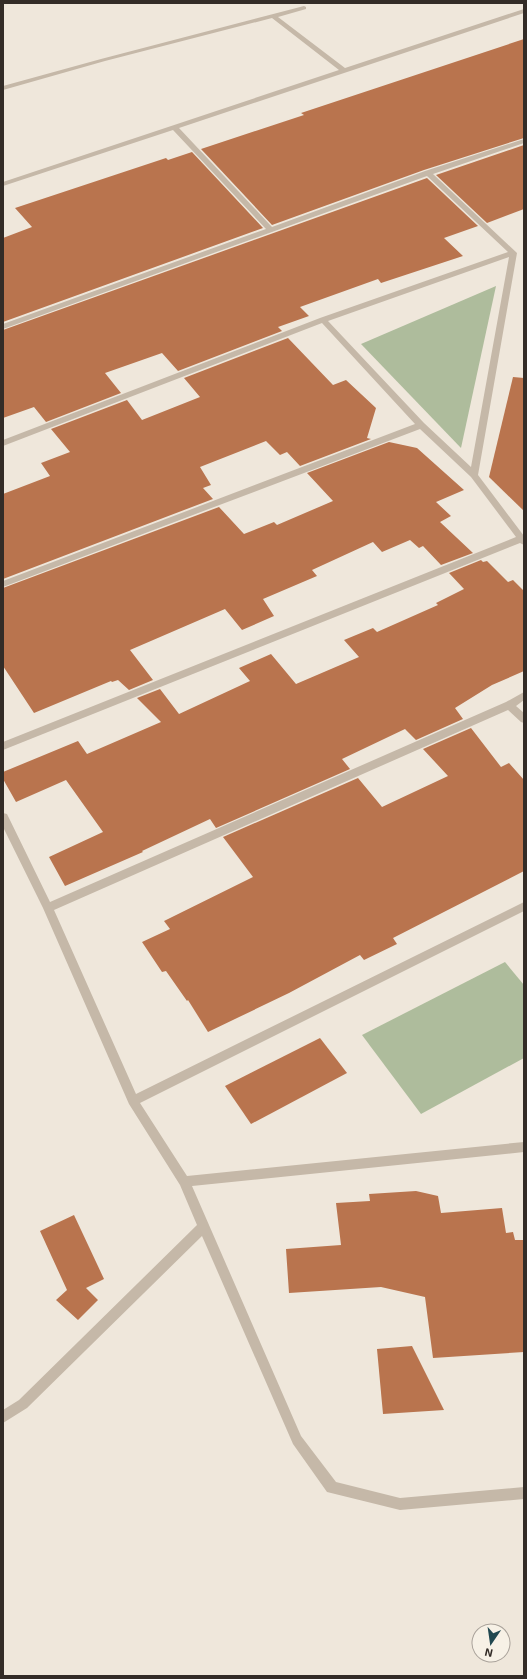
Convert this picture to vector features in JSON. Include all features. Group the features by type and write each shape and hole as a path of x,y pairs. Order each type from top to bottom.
{"street":[{"path":"3,88 103,60 304,8"},
{"path":"3,184 524,11"},
{"path":"273,16 344,71"},
{"path":"174,127 271,230"},
{"path":"3,327 428,173 524,141"},
{"path":"428,173 513,253"},
{"path":"3,443 323,320 513,253"},
{"path":"474,475 513,253"},
{"path":"3,746 522,540 474,475 421,425 323,320"},
{"path":"3,584 421,425"},
{"path":"48,908 509,704 524,696"},
{"path":"509,704 524,719"},
{"path":"3,817 48,908 133,1101 184,1182 297,1440 332,1487 400,1504 524,1493"},
{"path":"133,1101 524,907"},
{"path":"184,1182 524,1147"},
{"path":"3,1417 23,1404 203,1227"}],"green space":[{"path":"496,286 461,448 361,344"},
{"path":"505,962 524,985 524,1058 421,1114 362,1035"}],"building":[{"path":"524,39 524,138 424,170 272,225 201,149 304,115 301,113"},
{"path":"524,145 524,209 487,223 436,175"},
{"path":"192,152 263,228 3,322 3,238 32,227 15,208 166,158 168,160"},
{"path":"427,178 478,226 444,238 463,256 381,283 378,279 300,307 309,316 278,327 282,331 178,371 162,353 105,373 121,393 46,422 34,407 3,418 3,330"},
{"path":"288,338 333,385 346,380 376,408 367,438 371,439 300,466 287,452 280,455 266,441 200,467 211,485 203,488 213,499 3,579 3,494 50,476 41,463 70,452 51,429 127,400 142,420 200,397 184,378"},
{"path":"513,377 524,378 524,511 489,477"},
{"path":"389,442 417,448 464,490 436,502 451,516 440,522 473,553 441,565 423,546 419,548 410,540 382,552 373,542 312,570 317,576 263,599 274,616 242,630 225,609 130,650 153,680 129,690 118,680 111,681 34,713 3,666 3,588 219,507 244,534 274,522 277,525 333,501 307,473"},
{"path":"481,560 483,562 487,561 508,582 513,580 524,591 524,671 492,685 455,708 463,719 416,740 405,729 342,759 350,769 216,828 210,819 142,851 143,852 65,886 49,857 103,832 66,780 16,802 3,779 3,772 78,741 87,754 161,722 137,698 160,689 179,714 250,681 239,668 271,654 296,684 359,657 344,640 373,628 377,632 438,605 436,603 464,589 449,573"},
{"path":"471,728 501,767 509,763 524,780 524,871 393,938 397,944 364,960 360,955 289,993 208,1032 188,1000 187,1001 166,971 162,972 142,942 170,929 164,921 253,877 223,837 358,778 382,807 448,776 423,749"},
{"path":"320,1038 347,1073 251,1124 225,1086"},
{"path":"416,1191 438,1196 441,1213 502,1208 506,1233 513,1232 515,1240 524,1240 524,1352 433,1358 425,1297 381,1287 289,1293 286,1249 341,1245 336,1203 370,1201 369,1194"},
{"path":"74,1215 104,1279 86,1288 98,1300 78,1320 56,1300 67,1290 40,1231"},
{"path":"412,1346 444,1410 383,1414 377,1349"}]}
